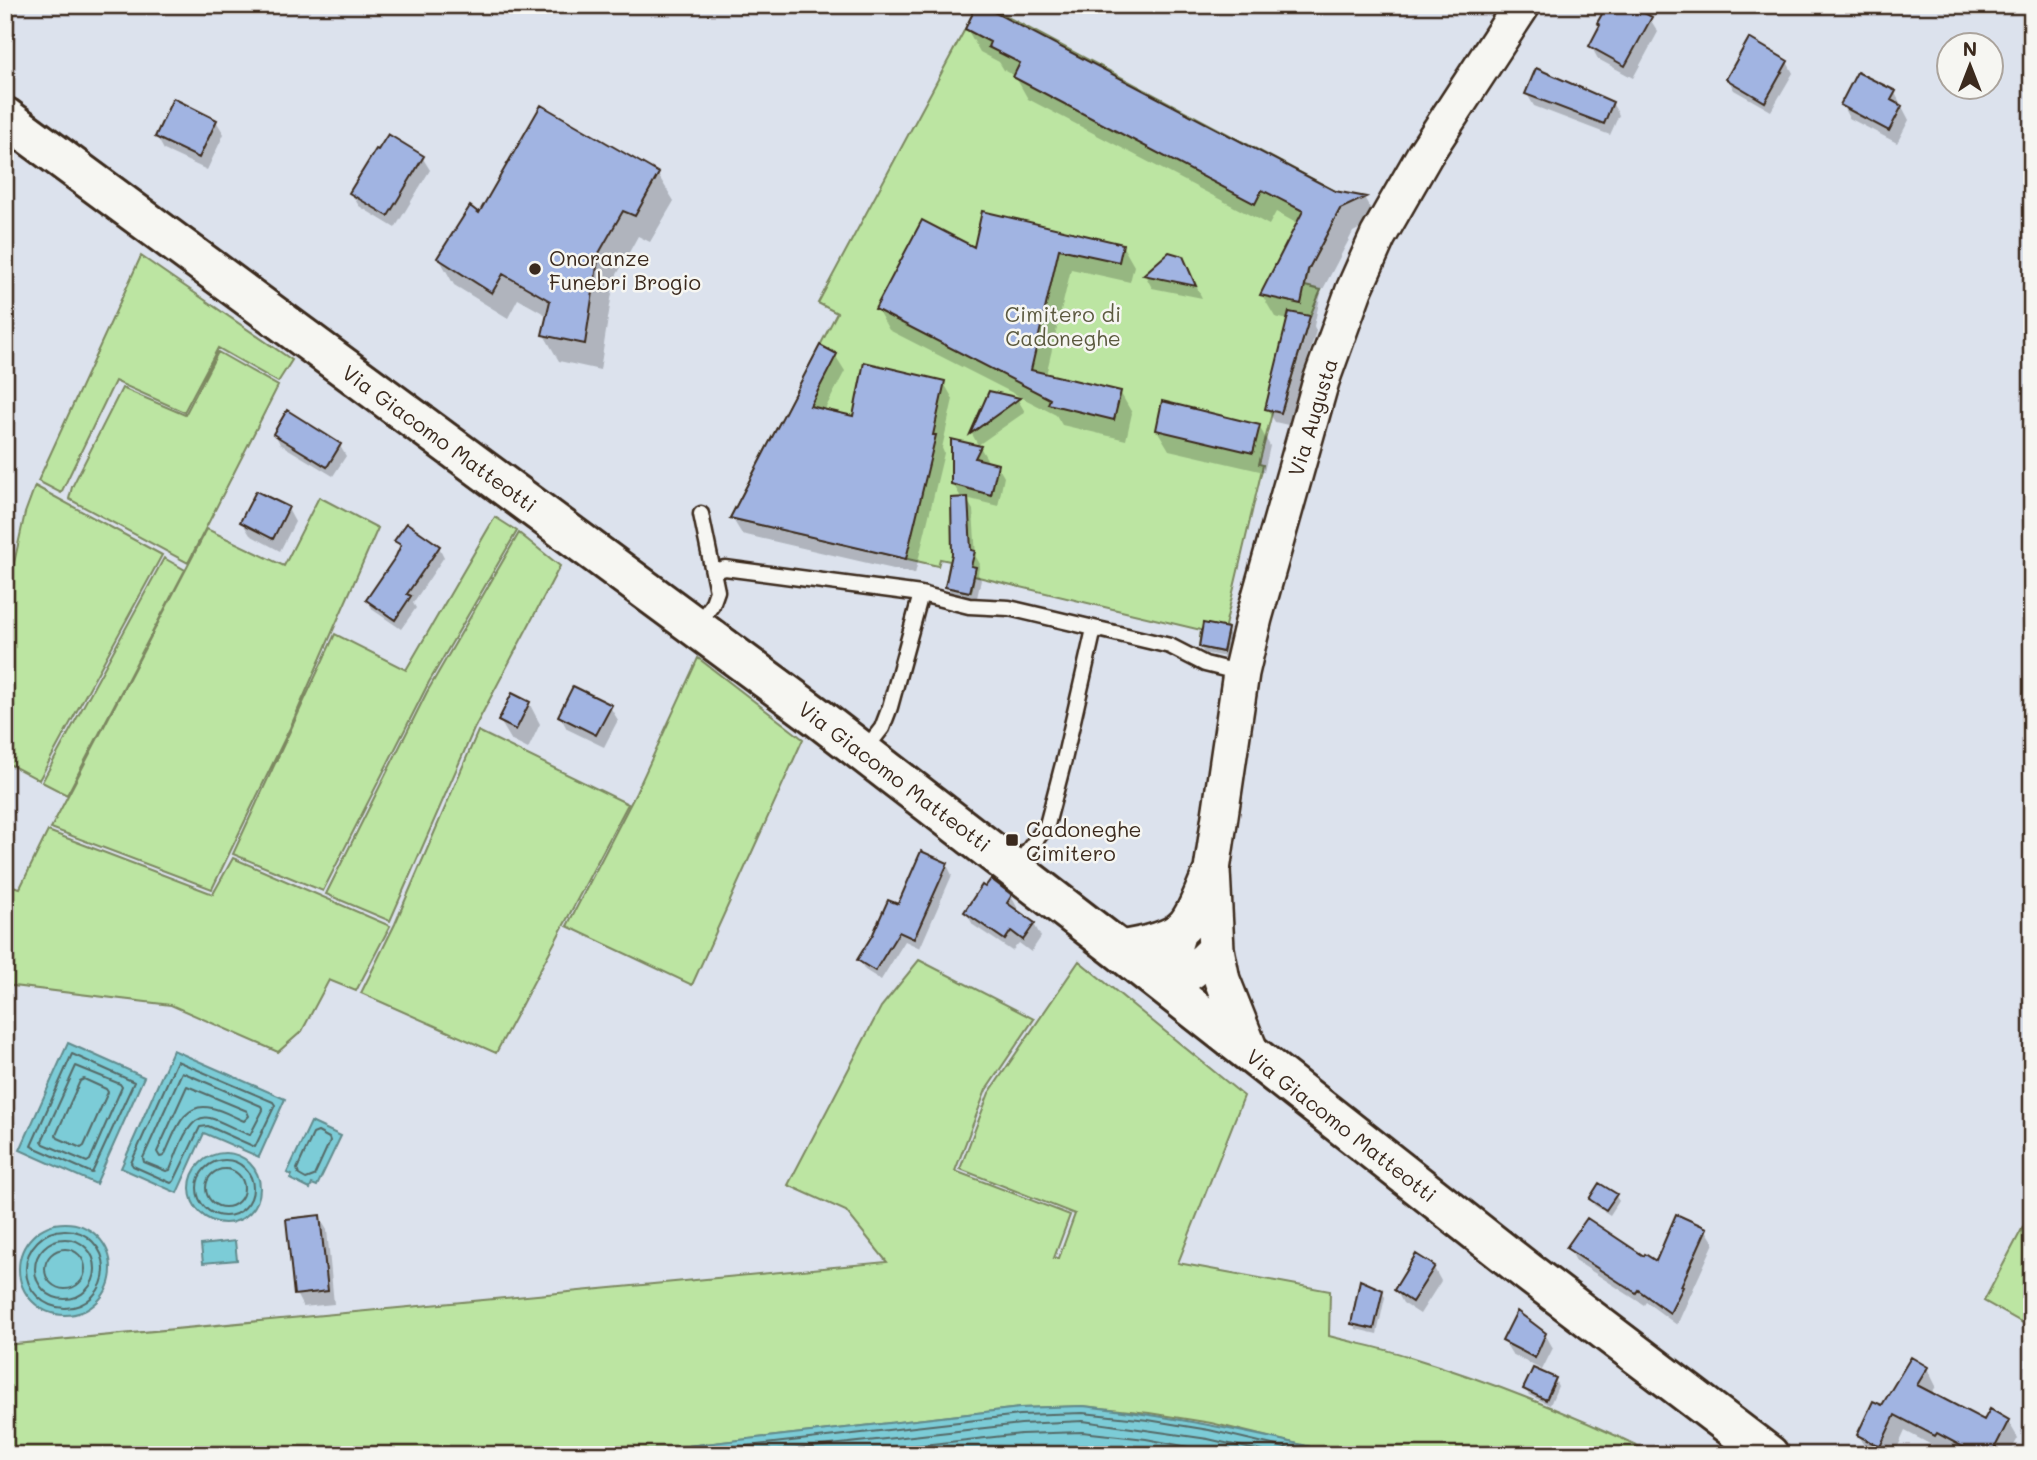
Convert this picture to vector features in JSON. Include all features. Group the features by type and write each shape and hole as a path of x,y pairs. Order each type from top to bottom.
{"main road":[{"name":"Via Giacomo Matteotti","path":"5,117 863,752 1118,948 1528,1272 1769,1455"}],"street":[{"name":"Via Augusta","path":"1251,1053 1222,980 1216,949 1212,870 1241,673 1317,394 1353,290 1378,236 1425,154 1522,5"},
{"name":"Via Augusta","path":"1166,987 1167,968 1178,932 1187,922 1212,870"},
{"path":"1118,948 1140,946 1178,932"},
{"path":"1166,987 1183,979 1216,949"}],"lane":[{"path":"696,626 712,605 717,592 701,514"},
{"path":"713,571 725,568 922,594 969,606 1009,608 1170,646 1205,664 1241,673"},
{"path":"863,752 882,728 890,708 922,594"},
{"path":"1015,868 1047,825 1094,629"}],"green space":[{"name":"Cimitero di Cadoneghe","path":"985,5 1347,195 1348,204 1340,209 1309,268 1305,286 1321,290 1310,316 1282,410 1273,409 1259,464 1263,465 1225,626 1228,628 1223,652 1199,647 1201,630 974,576 971,592 945,587 950,561 940,559 938,566 730,518 837,313 818,303 965,29 973,7"},
{"path":"141,256 292,360 278,382 218,348 184,412 115,381 61,493 38,481"},
{"path":"218,352 278,386 188,563 69,499 72,487 122,388 185,415"},
{"path":"35,486 162,555 39,780 5,762 5,604 25,513"},
{"path":"319,497 378,528 290,728 212,889 51,828 207,529 284,566"},
{"path":"495,517 517,531 429,682 323,891 233,854 335,634 406,670"},
{"path":"519,533 560,566 474,729 390,921 326,894 427,692"},
{"path":"164,558 185,570 67,795 42,782"},
{"path":"698,658 803,739 692,985 567,926 636,793"},
{"path":"478,731 628,804 496,1053 361,993 395,924"},
{"path":"48,831 213,894 233,858 390,926 356,991 329,980 302,1031 278,1052 171,1005 5,985 5,884 20,888"},
{"path":"919,960 1034,1019 986,1090 955,1171 1070,1215 1054,1258 1059,1258 1075,1214 960,1169 989,1093 1079,961 1244,1096 1178,1263 1330,1291 1329,1336 1398,1353 1502,1388 1657,1455 1343,1455 1211,1423 1083,1406 1020,1408 609,1455 5,1455 5,1345 887,1262 846,1211 788,1185 881,1007"},
{"path":"2032,1210 2032,1328 1984,1301"}],"water":[{"path":"68,1043 144,1077 96,1184 20,1150"},
{"path":"173,1050 285,1099 259,1157 204,1133 177,1193 121,1168"},
{"path":"311,1122 341,1136 317,1186 312,1184 310,1189 290,1179 292,1175 287,1173"},
{"path":"225,1153 244,1159 254,1169 260,1188 254,1207 244,1217 225,1223 206,1217 196,1207 190,1188 196,1169 206,1159"},
{"path":"65,1223 91,1231 103,1243 111,1269 103,1295 91,1307 65,1315 39,1307 27,1295 19,1269 27,1243 39,1231"},
{"path":"235,1241 237,1260 203,1263 201,1245"},
{"path":"1083,1406 1214,1426 1343,1455 609,1455 1020,1408"}],"building":[{"path":"972,5 986,5 988,9 1335,191 1366,197 1340,209 1308,270 1301,304 1260,295 1303,211 1262,190 1255,204 1013,77 1020,63 988,47 990,42 965,29 972,15"},
{"path":"1607,5 1629,5 1652,17 1625,66 1589,46"},
{"path":"1749,38 1788,61 1765,102 1726,79"},
{"path":"1536,68 1613,102 1604,124 1525,94"},
{"path":"1857,72 1896,91 1891,100 1902,106 1889,131 1840,105"},
{"path":"173,98 217,120 199,158 155,137"},
{"path":"541,105 659,173 635,216 623,211 599,253 585,344 542,335 550,301 503,274 492,293 437,258 470,206 479,213"},
{"path":"388,134 424,156 388,216 349,193"},
{"path":"982,211 1123,244 1119,262 1059,249 1031,370 1121,391 1114,420 1048,404 1050,399 875,309 922,220 974,247"},
{"path":"1169,252 1183,256 1196,286 1143,275"},
{"path":"1289,312 1310,316 1281,413 1265,409"},
{"path":"820,345 837,354 810,406 853,416 864,362 945,381 933,435 936,435 906,559 730,518"},
{"path":"989,391 1020,398 970,434"},
{"path":"1162,401 1260,425 1253,453 1156,430"},
{"path":"287,410 341,444 327,467 273,434"},
{"path":"951,439 981,446 975,458 998,464 991,495 951,484"},
{"path":"256,491 289,507 273,539 240,522"},
{"path":"968,497 971,550 975,551 971,566 976,567 970,592 945,587 952,554 951,498"},
{"path":"407,523 440,546 407,594 411,596 395,620 366,600 396,556 401,545 394,541"},
{"path":"1203,623 1228,628 1223,652 1199,647"},
{"path":"573,686 612,705 596,735 558,716"},
{"path":"512,693 530,702 516,730 498,721"},
{"path":"921,851 948,863 914,939 899,932 875,971 857,960 873,934 888,900 898,904"},
{"path":"991,879 1012,895 1007,903 1035,923 1023,940 1011,931 1005,940 964,912 982,885 985,887"},
{"path":"1599,1183 1617,1194 1606,1210 1589,1199"},
{"path":"1676,1214 1707,1228 1670,1313 1638,1290 1636,1293 1566,1248 1587,1218 1644,1256 1645,1254 1656,1261"},
{"path":"320,1215 328,1291 294,1295 286,1219"},
{"path":"1416,1254 1435,1266 1412,1302 1394,1290"},
{"path":"1360,1280 1383,1290 1374,1329 1351,1324"},
{"path":"1517,1311 1546,1333 1535,1358 1502,1341"},
{"path":"1911,1357 1928,1367 1917,1385 1984,1420 1990,1409 2009,1420 1991,1455 1978,1455 1895,1415 1880,1447 1857,1435 1873,1401 1882,1405"},
{"path":"1533,1368 1556,1378 1546,1400 1523,1389"}],"place":[{"name":"Onoranze Funebri Brogio","path":"535,269"},
{"name":"Cadoneghe Cimitero","path":"1012,840"}]}
